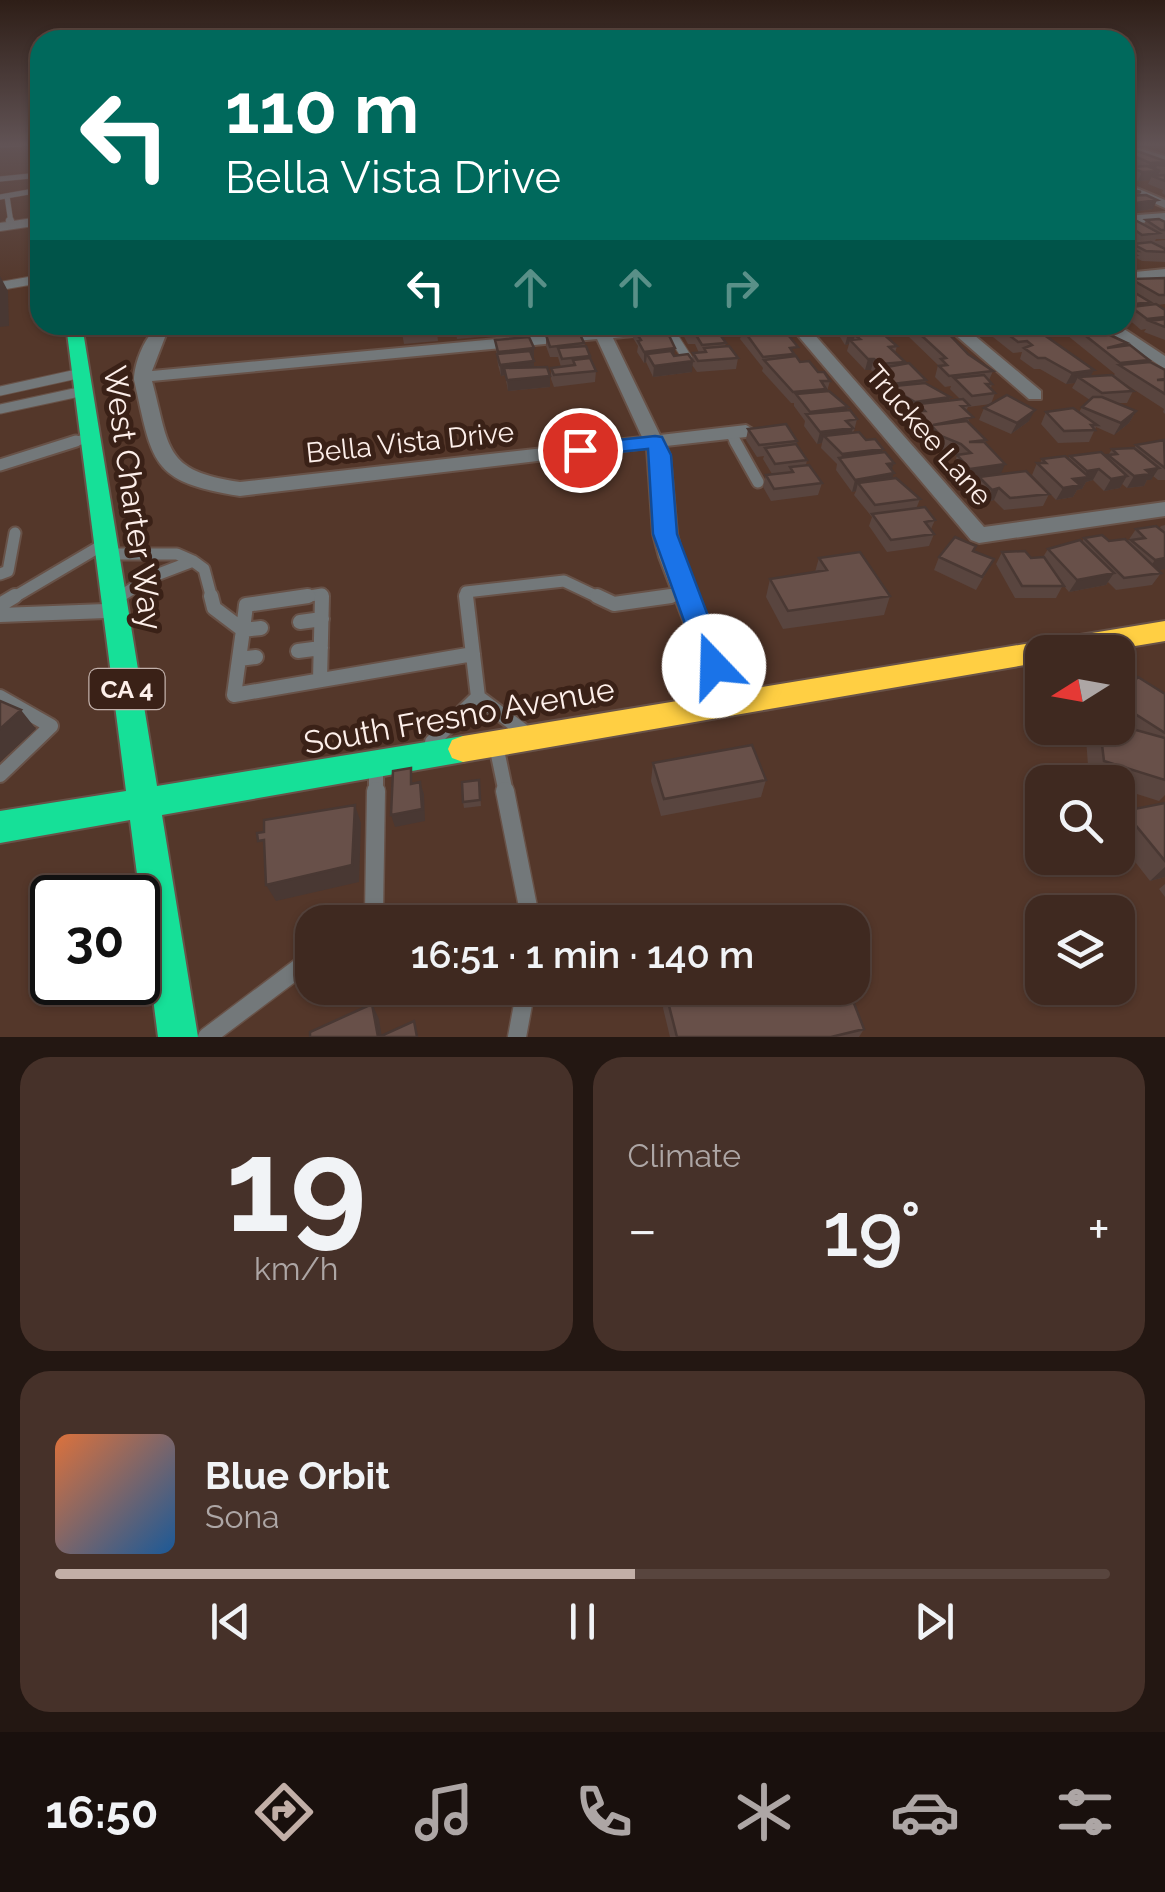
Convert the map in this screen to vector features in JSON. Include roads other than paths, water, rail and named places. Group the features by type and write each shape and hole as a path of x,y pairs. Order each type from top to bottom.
{"main road":[{"name":"West Charter Way","path":"75,335 178,1037"},
{"name":"South Fresno Avenue","path":"0,826 1165,631"}],"street":[{"path":"1139,192 1165,204"},
{"path":"1135,219 1165,216"},
{"path":"1135,275 1165,273"},
{"path":"158,335 143,377 552,335"},
{"path":"603,335 660,455 665,534 728,703"},
{"name":"Truckee Lane","path":"807,335 979,535 1165,509"},
{"path":"964,335 1035,395"},
{"path":"1121,335 1165,364"},
{"name":"Bella Vista Drive","path":"143,377 166,463 181,478 200,485 240,489 738,432"}],"lane":[{"path":"6,192 11,226"},
{"path":"0,227 30,223"},
{"path":"0,286 30,281"},
{"path":"676,335 689,361"},
{"path":"0,391 82,382"},
{"path":"0,409 82,382"},
{"path":"738,432 758,482"},
{"path":"0,465 90,436"},
{"path":"0,574 8,571 14,533"},
{"path":"0,605 108,548 176,554 193,561 204,568 214,608 243,630 261,628"},
{"path":"0,616 116,604 151,578 193,561"},
{"path":"532,736 478,697 466,592 564,581 614,604 685,594"},
{"path":"320,680 322,594 246,604 234,694 320,680 473,654"},
{"path":"300,622 322,619"},
{"path":"298,651 321,648"},
{"path":"239,659 256,657"},
{"path":"0,697 51,726 0,775"},
{"path":"418,756 478,697"},
{"path":"496,742 528,905"},
{"path":"374,905 376,763"},
{"path":"207,1037 295,971"},
{"path":"517,1037 523,1005"}]}
